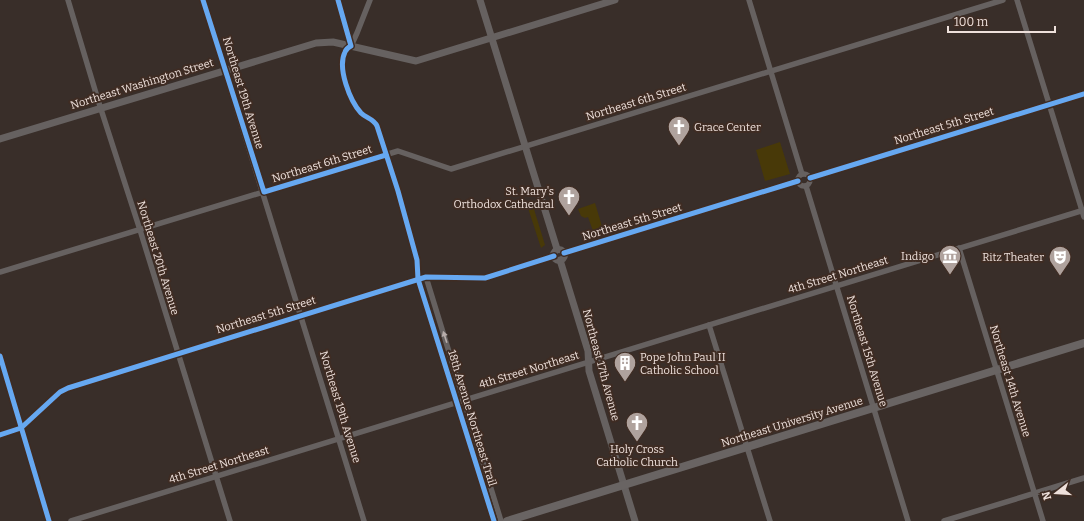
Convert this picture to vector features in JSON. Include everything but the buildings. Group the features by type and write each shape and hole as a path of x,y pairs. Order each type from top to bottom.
{"main road":[{"name":"Northeast University Avenue","path":"507,521 1084,343"}],"street":[{"name":"Northeast 20th Avenue","path":"68,0 230,521"},
{"name":"Northeast 19th Avenue","path":"203,0 264,192 364,521"},
{"path":"338,0 351,46"},
{"path":"351,46 370,0"},
{"path":"480,0 557,249 562,250 559,257"},
{"name":"Northeast Washington Street","path":"0,140 316,43 333,42 416,60 615,0"},
{"path":"749,0 802,174"},
{"name":"Northeast 6th Street","path":"0,272 398,151 451,169 1003,0"},
{"path":"1017,0 1084,217"},
{"name":"Northeast 5th Street","path":"810,178 1084,94"},
{"path":"802,174 806,174 810,178 810,182 806,186 800,185 798,181 798,178 802,174"},
{"name":"Northeast 5th Street","path":"0,434 21,428 64,389 426,277 485,278 559,257 798,181"},
{"name":"Northeast 15th Avenue","path":"806,186 908,521"},
{"name":"4th Street Northeast","path":"71,521 1083,210"},
{"name":"Northeast 14th Avenue","path":"959,248 1043,521"},
{"name":"Northeast 17th Avenue","path":"559,257 588,350 589,371 623,486 635,521"},
{"path":"426,277 502,521"},
{"path":"710,325 770,521"},
{"path":"0,356 49,521"},
{"path":"944,521 1084,478"}],"shaded area":[{"path":"780,142 790,174 765,181 756,150"},
{"path":"595,203 604,233 590,238 593,231 588,217 585,218 581,216 578,209"},
{"path":"533,206 545,245 541,248 528,208"}],"cycle path":[{"path":"203,0 264,192 386,155"},
{"name":"18th Avenue Northeast Trail","path":"338,0 351,46 346,50 343,59 346,84 357,108 377,126 398,191 417,260 418,279 494,521"},
{"path":"810,178 1084,94"},
{"path":"564,253 798,181"},
{"path":"0,435 21,428 60,392 68,388 426,277 485,278 554,256"},
{"path":"0,356 49,521"}],"place":[{"name":"Grace Center","path":"679,146"},
{"name":"St. Mary's Orthodox Cathedral","path":"569,216"},
{"name":"Indigo","path":"950,276"},
{"name":"Ritz Theater","path":"1060,276"},
{"name":"Pope John Paul II Catholic School","path":"625,382"},
{"name":"Holy Cross Catholic Church","path":"637,442"}]}
